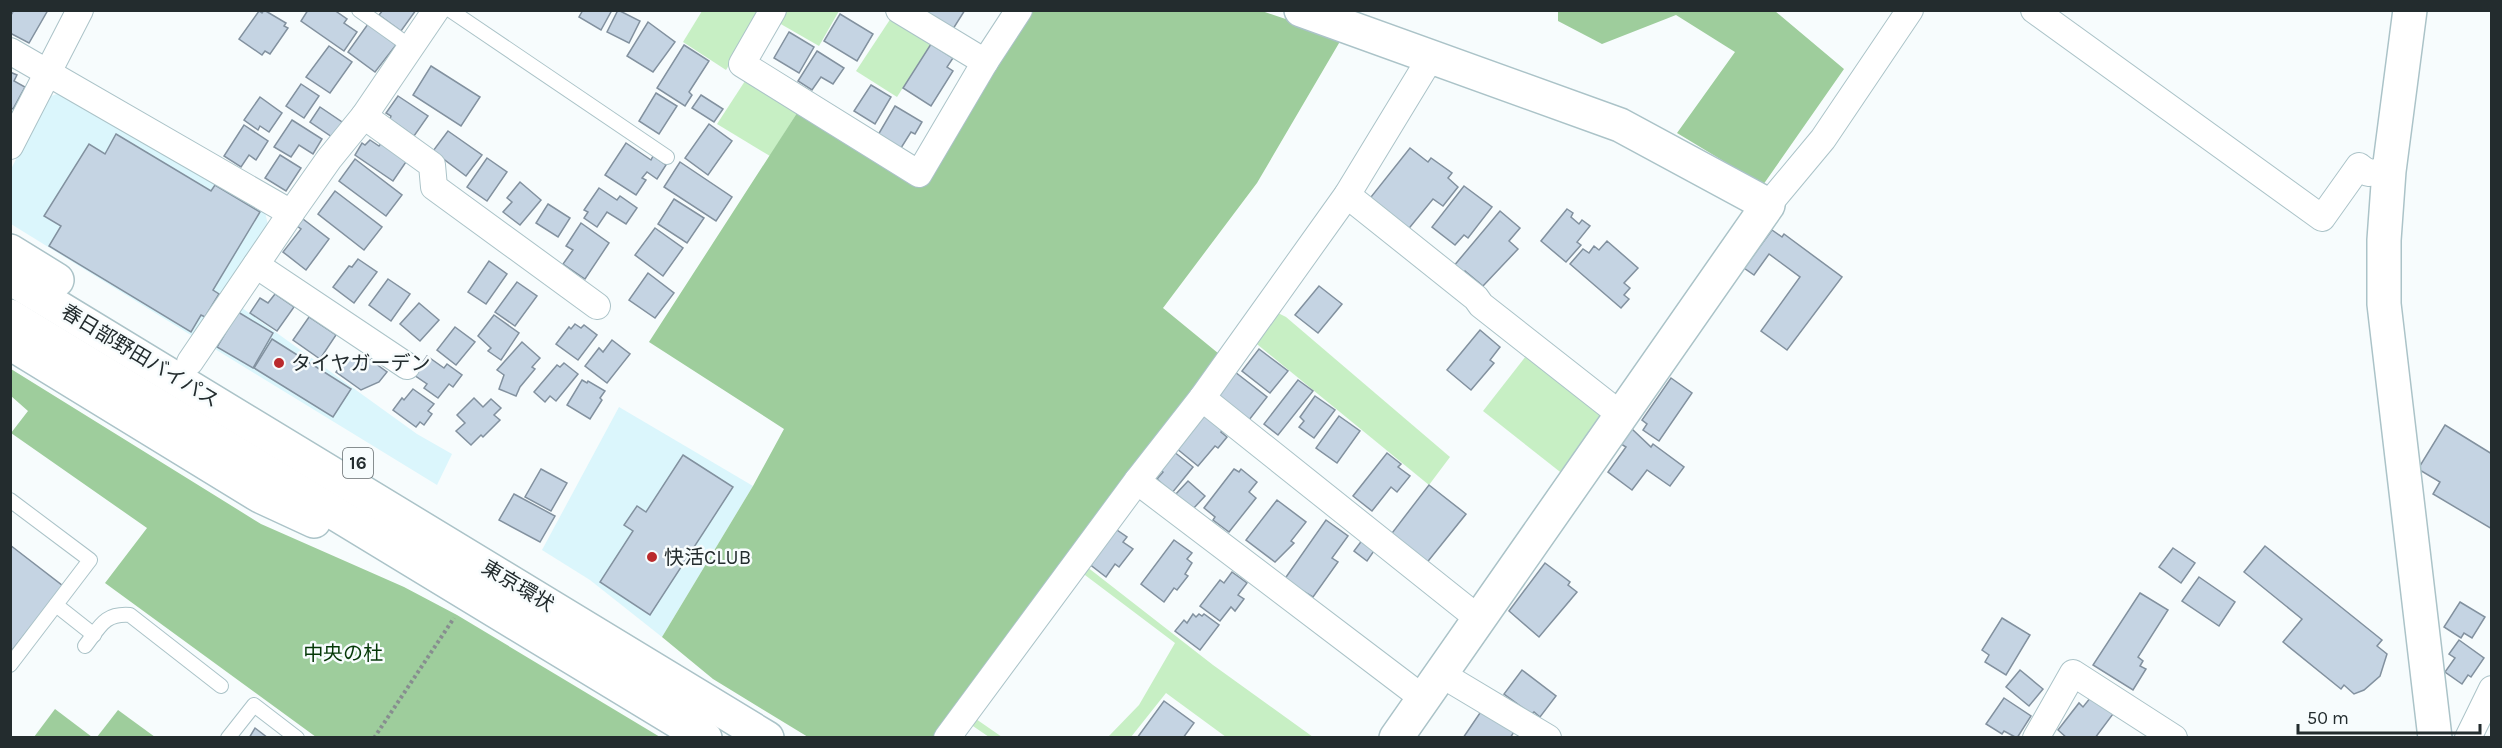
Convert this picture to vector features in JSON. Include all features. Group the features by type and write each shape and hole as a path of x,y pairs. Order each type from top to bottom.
{"main road":[{"path":"1301,10 1620,125 1768,205 1396,738"},
{"path":"2410,10 2389,171 2384,240 2384,304 2435,738"},
{"name":"16","path":"10,251 550,583 693,693"},
{"name":"春日部野田バイパス","path":"10,278 269,434"},
{"name":"春日部野田バイパス","path":"10,316 246,459"},
{"path":"10,343 260,496 458,598"},
{"name":"東京環状","path":"269,434 767,738"},
{"name":"東京環状","path":"246,459 458,598 705,738"}],"street":[{"path":"10,146 80,10"},
{"path":"190,362 291,213 364,116 436,10"},
{"path":"773,10 742,64 919,174 985,62 1019,10"},
{"path":"899,10 985,62"},
{"path":"1768,205 1823,138 1910,10"},
{"path":"2034,10 2322,218 2359,166 2368,173 2389,171"},
{"path":"10,51 291,213"},
{"path":"947,738 1137,481 1202,398 1347,195 1431,57"},
{"path":"364,116 432,165 434,187 597,306"},
{"path":"1347,195 1476,297 1481,305 1621,415"},
{"path":"256,265 407,366"},
{"path":"1202,398 1479,618"},
{"path":"1137,481 1433,686 1548,738"},
{"path":"2036,738 2073,673 2174,738"},
{"path":"2468,738 2492,689"}],"lane":[{"path":"359,10 411,47"},
{"path":"450,10 667,157"},
{"path":"10,500 90,560 10,665"},
{"path":"56,605 94,635"},
{"path":"85,646 105,620 116,614 130,615 221,686"},
{"path":"228,738 254,705 297,738"}],"path":[{"path":"374,738 458,598"}],"shaded area":[{"path":"60,93 265,212 268,225 194,337 11,224 10,171 48,97"},
{"path":"238,305 417,434 452,454 437,485 210,346"},
{"path":"619,407 753,486 662,637 590,580 542,550"}],"green space":[{"path":"702,11 762,11 726,70 683,42"},
{"path":"786,11 839,11 819,46 779,23"},
{"path":"1033,11 1262,11 1342,38 1257,183 1163,308 1224,358 941,737 808,737 713,679 662,637 753,486 784,429 649,342 797,113 921,187"},
{"path":"1558,11 1775,11 1844,69 1763,185 1677,133 1735,52 1676,15 1602,44 1558,21"},
{"path":"891,18 932,42 897,97 856,71"},
{"path":"745,81 797,113 770,156 717,124"},
{"path":"1274,311 1286,317 1450,457 1429,485 1252,340"},
{"path":"1530,351 1605,415 1564,475 1483,411"},
{"name":"中央の杜","path":"11,369 261,524 404,587 457,615 660,737 316,737 105,583 147,528 11,433 28,411 11,396"},
{"path":"1082,563 1213,665 1313,737 1226,737 1166,693 1131,737 1108,737 1139,705 1175,643 1081,572 976,719 1002,737 989,737 967,722"},
{"path":"55,709 92,737 34,737"},
{"path":"118,710 155,737 97,737"}],"building":[{"path":"14,10 48,10 29,43 10,33 10,17"},
{"path":"264,10 286,23 284,26 288,28 270,54 265,51 262,55 239,39 259,11 262,13"},
{"path":"308,10 334,10 347,19 344,23 357,32 344,51 301,21"},
{"path":"383,10 416,10 401,31 379,15"},
{"path":"583,10 612,10 601,30 579,17"},
{"path":"618,10 640,21 629,43 607,32"},
{"path":"923,10 965,10 953,29"},
{"path":"840,14 873,34 857,61 824,41"},
{"path":"648,22 675,42 653,72 627,56"},
{"path":"368,24 396,45 375,72 348,52"},
{"path":"789,32 814,47 799,73 774,58"},
{"path":"931,44 953,58 947,67 953,71 931,106 903,88"},
{"path":"684,45 709,61 689,92 692,95 685,106 657,88"},
{"path":"329,46 352,62 330,93 306,77"},
{"path":"817,51 844,68 833,84 821,77 812,90 798,81"},
{"path":"431,66 480,97 461,126 413,95"},
{"path":"10,72 17,75 14,81 25,87 13,109 10,107"},
{"path":"301,84 319,96 304,118 286,106"},
{"path":"871,85 891,97 875,124 854,111"},
{"path":"656,93 677,106 659,134 639,121"},
{"path":"701,95 723,109 714,122 692,108"},
{"path":"398,96 428,116 414,136 390,119 391,116 386,113"},
{"path":"260,97 282,113 269,132 260,126 258,130 244,120"},
{"path":"895,106 922,122 915,134 911,132 901,148 878,135"},
{"path":"320,107 345,124 335,139 310,122"},
{"path":"292,120 322,139 313,154 299,145 291,157 274,147"},
{"path":"709,124 732,141 708,175 685,158"},
{"path":"244,125 268,141 256,160 249,155 241,167 224,156"},
{"path":"448,131 482,155 466,176 433,151"},
{"path":"116,134 211,191 215,185 260,212 213,290 219,294 205,317 201,315 191,332 49,246 61,226 44,216 89,144 105,154"},
{"path":"370,140 379,146 382,142 408,159 393,181 355,155 362,143 365,145"},
{"path":"626,143 651,160 653,156 666,165 657,179 647,172 642,178 646,180 636,195 605,175"},
{"path":"1410,148 1428,162 1431,158 1452,173 1448,178 1458,187 1443,206 1433,199 1406,232 1367,202"},
{"path":"280,155 301,168 286,191 265,178"},
{"path":"487,158 507,172 487,201 467,187"},
{"path":"355,159 402,195 386,216 339,181"},
{"path":"680,162 732,197 716,221 664,187"},
{"path":"520,182 541,200 520,225 503,212 512,202 507,198"},
{"path":"1464,186 1492,207 1468,238 1464,235 1455,245 1432,227"},
{"path":"599,188 617,200 620,196 637,208 626,224 607,212 597,227 584,218 588,212 584,210"},
{"path":"335,191 382,227 364,250 318,214"},
{"path":"674,199 704,218 687,243 658,224"},
{"path":"548,204 570,218 558,237 536,223"},
{"path":"1567,209 1573,213 1571,217 1579,224 1582,220 1590,226 1577,242 1581,245 1566,262 1541,241"},
{"path":"1500,211 1520,228 1509,241 1518,249 1483,286 1465,271 1462,275 1453,267"},
{"path":"303,219 329,239 306,270 283,252 301,229 297,226"},
{"path":"581,223 609,243 585,279 563,264 573,250 566,246"},
{"path":"655,228 683,248 663,276 635,255"},
{"path":"1772,230 1782,237 1784,234 1842,277 1787,350 1761,331 1800,277 1769,254 1754,275 1744,268"},
{"path":"1607,241 1638,268 1624,283 1630,288 1624,295 1629,299 1621,308 1570,264 1583,249 1589,253 1594,246 1599,250"},
{"path":"358,259 377,272 354,303 333,287 349,266 352,267"},
{"path":"489,261 507,274 486,304 468,292"},
{"path":"648,273 674,293 655,318 629,300"},
{"path":"388,279 410,294 391,321 369,305"},
{"path":"517,282 537,296 515,326 495,312"},
{"path":"1319,286 1342,304 1318,333 1295,315"},
{"path":"275,294 294,307 277,331 250,313 260,298 268,303"},
{"path":"419,303 439,320 420,341 400,324"},
{"path":"238,312 273,333 253,368 217,347"},
{"path":"494,315 519,333 501,360 488,351 491,348 478,336"},
{"path":"309,317 336,335 320,359 293,340"},
{"path":"575,324 581,328 584,325 597,335 578,360 556,344 569,327 571,329"},
{"path":"455,327 475,342 456,365 437,350"},
{"path":"1480,330 1500,347 1490,360 1494,363 1471,390 1447,370"},
{"path":"272,339 351,389 333,417 254,368"},
{"path":"612,340 630,354 607,383 585,366 599,348 603,352"},
{"path":"522,342 540,358 532,367 535,369 520,387 516,396 499,389 504,375 497,370"},
{"path":"1259,349 1288,371 1270,393 1242,371"},
{"path":"361,353 387,372 379,382 361,390 336,372 348,357 355,361"},
{"path":"427,356 444,368 447,364 462,375 453,387 449,384 438,398 424,388 427,384 414,375"},
{"path":"564,363 578,374 556,401 550,396 545,402 534,392 557,365 560,367"},
{"path":"1235,372 1267,397 1249,420 1215,397"},
{"path":"1671,378 1692,393 1659,441 1643,430 1647,424 1642,420"},
{"path":"582,380 605,391 590,419 567,405"},
{"path":"1298,380 1313,391 1278,435 1264,424"},
{"path":"413,389 434,404 428,411 432,414 424,425 420,422 416,427 393,410"},
{"path":"1315,396 1335,410 1314,438 1299,427 1304,421 1300,417"},
{"path":"474,398 483,407 491,399 501,408 494,415 500,420 471,445 456,431 465,423 457,415"},
{"path":"1205,414 1223,429 1221,432 1227,437 1218,448 1215,446 1198,466 1176,448"},
{"path":"1339,416 1360,431 1337,463 1316,448"},
{"path":"2445,425 2492,454 2492,529 2433,494 2440,482 2418,469"},
{"path":"1632,429 1651,447 1653,444 1684,467 1670,486 1647,470 1632,490 1608,472 1626,447 1621,444"},
{"path":"1173,451 1193,467 1172,493 1157,479 1163,472 1159,469"},
{"path":"1387,453 1401,464 1398,467 1410,476 1397,492 1391,487 1372,511 1353,496"},
{"name":"快活CLUB","path":"683,455 733,487 650,615 600,582 633,531 624,525 637,506 646,512"},
{"path":"541,469 567,483 551,511 525,497"},
{"path":"1234,469 1239,472 1241,469 1257,482 1249,492 1256,498 1229,532 1213,520 1215,517 1204,508"},
{"path":"1188,481 1205,496 1192,510 1175,495"},
{"path":"1429,485 1466,514 1425,565 1389,537"},
{"path":"514,494 555,516 540,542 499,520"},
{"path":"1277,500 1306,522 1291,541 1294,543 1275,562 1246,540"},
{"path":"1326,520 1348,536 1332,558 1338,562 1313,597 1284,580"},
{"path":"1114,528 1127,537 1123,542 1133,549 1119,567 1115,564 1106,577 1088,563"},
{"path":"1363,539 1376,548 1367,561 1354,551"},
{"path":"1174,540 1192,553 1187,559 1192,563 1185,574 1188,576 1177,590 1174,588 1164,602 1141,584"},
{"path":"10,545 63,586 10,653"},
{"path":"2265,546 2382,640 2377,646 2387,654 2380,676 2364,690 2354,694 2344,685 2341,689 2283,642 2302,619 2244,572"},
{"path":"2173,548 2195,563 2181,583 2159,567"},
{"path":"1545,563 1570,582 1568,585 1577,592 1539,637 1509,611"},
{"path":"1232,572 1247,583 1238,595 1244,599 1235,611 1231,607 1220,621 1200,606 1220,580 1224,583"},
{"path":"2199,577 2235,602 2219,626 2182,601"},
{"path":"2140,593 2168,610 2138,657 2143,661 2140,666 2146,669 2133,690 2093,665"},
{"path":"2460,602 2485,617 2472,638 2464,633 2461,638 2444,627"},
{"path":"1193,614 1196,617 1204,614 1219,625 1200,650 1175,631 1184,620 1187,623"},
{"path":"2002,618 2030,635 2006,675 1985,662 1989,655 1982,650"},
{"path":"2459,640 2484,658 2471,677 2468,675 2462,684 2445,672 2455,658 2449,654"},
{"path":"1522,670 1556,696 1540,717 1534,712 1531,714 1504,694"},
{"path":"2020,670 2043,689 2029,706 2006,687"},
{"path":"2091,697 2113,714 2095,738 2067,738 2058,730 2079,703 2083,707"},
{"path":"2004,698 2031,716 2017,738 2004,731 2002,734 1986,724"},
{"path":"1164,701 1194,723 1183,738 1137,738"},
{"path":"1482,710 1516,729 1510,738 1463,738"},
{"path":"255,728 268,738 249,738"}],"place":[{"name":"タイヤガーデン","path":"279,363"},
{"name":"快活CLUB","path":"652,557"}]}
